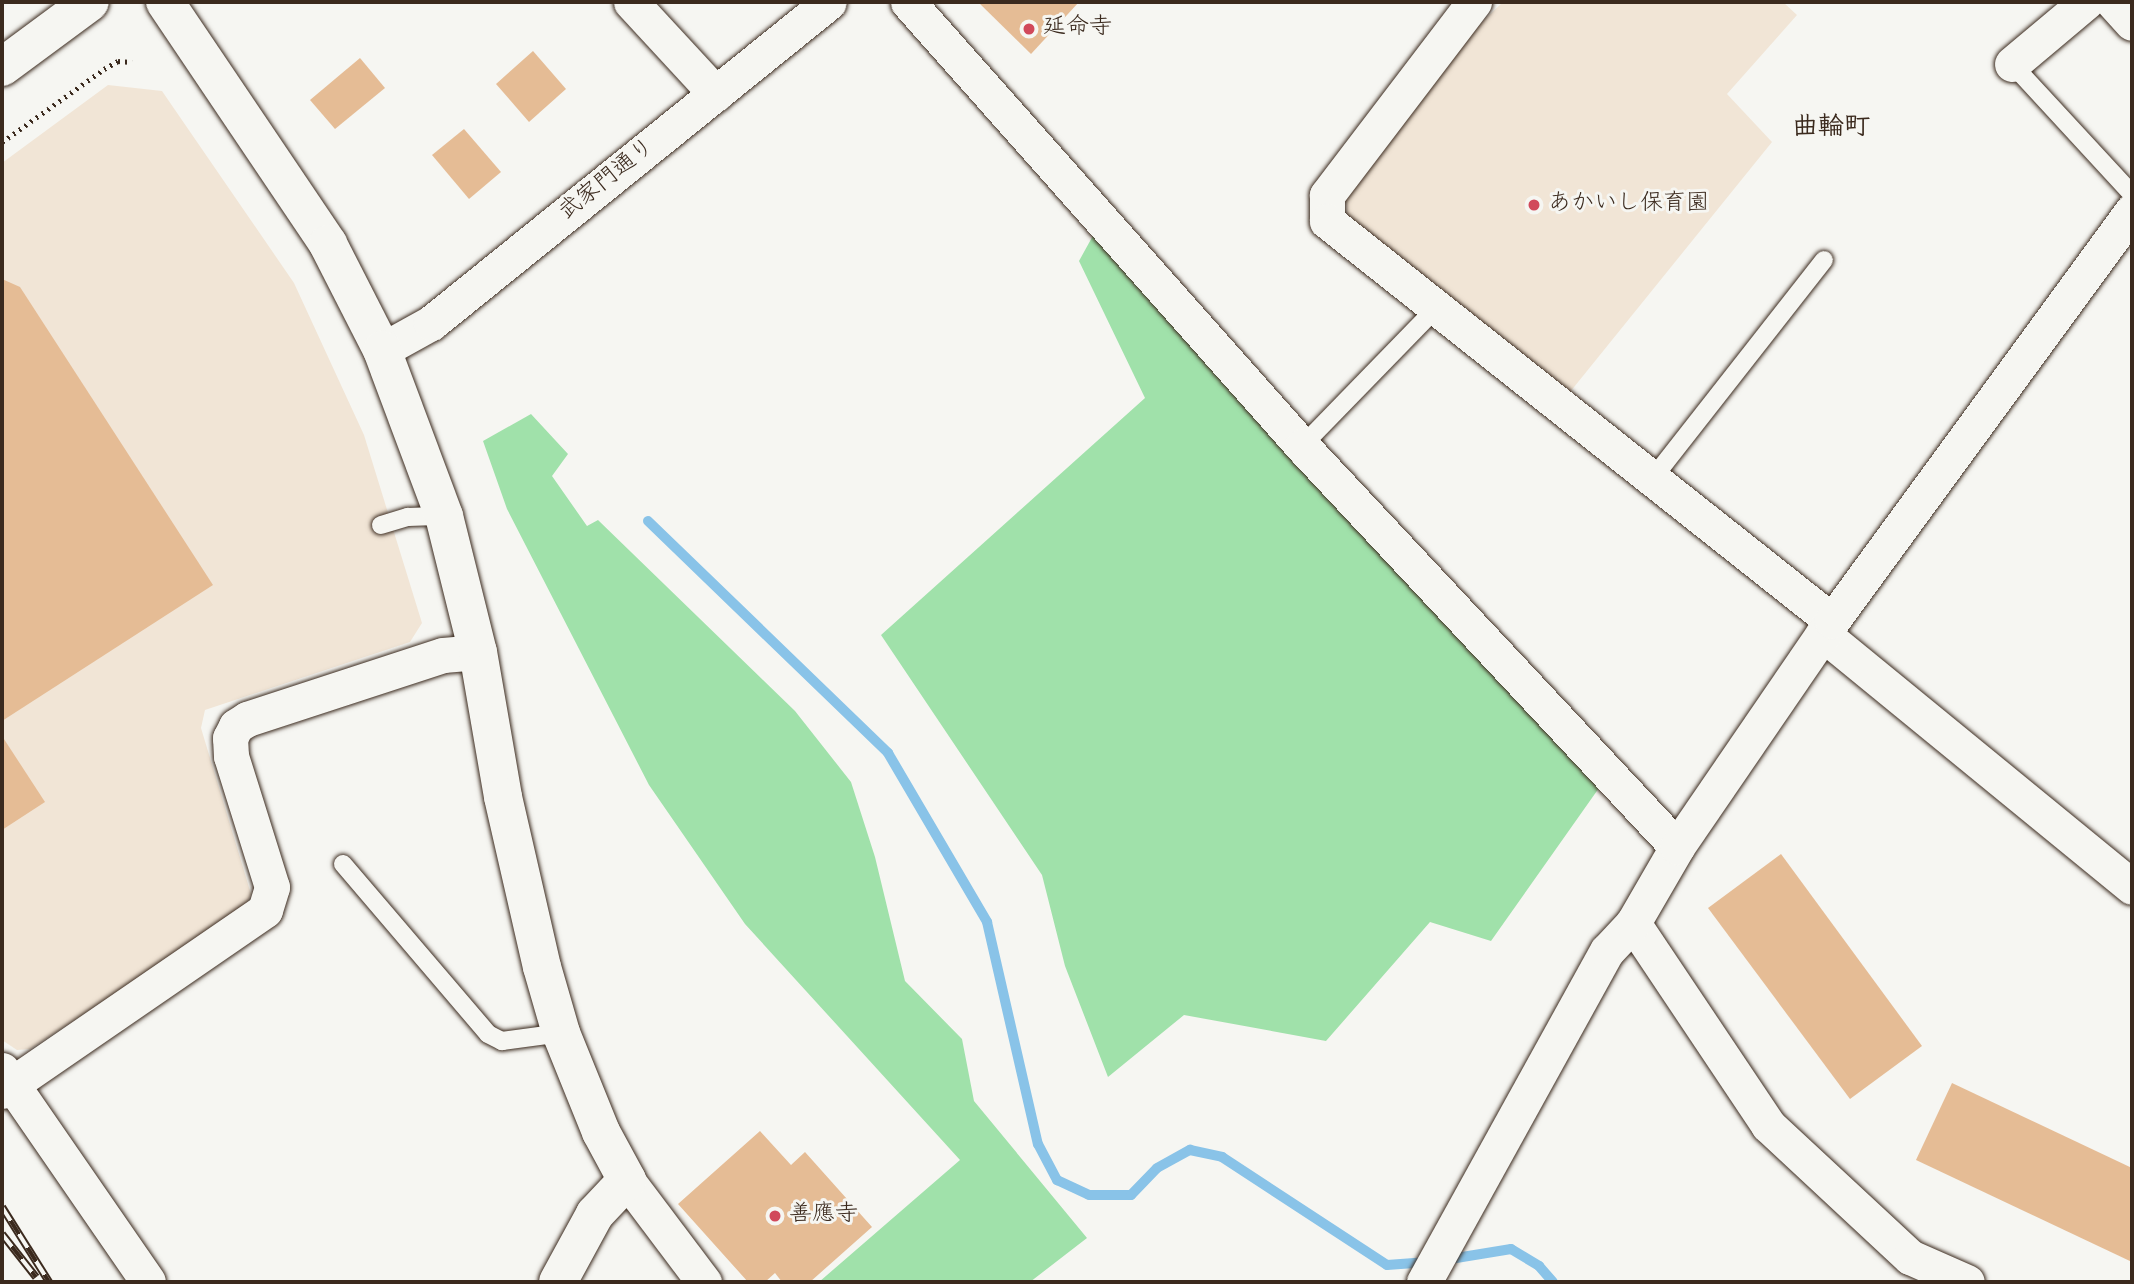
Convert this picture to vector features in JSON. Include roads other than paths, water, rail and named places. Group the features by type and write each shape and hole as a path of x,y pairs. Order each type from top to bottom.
{"street":[{"path":"2,67 90,2"},
{"path":"166,2 292,186 382,351 444,516 478,652 503,797 561,1033 601,1132 627,1180 704,1282"},
{"path":"631,2 716,94"},
{"name":"武家門通り","path":"382,351 431,323 829,2"},
{"path":"908,2 1302,446 1677,847"},
{"path":"2012,64 2086,2"},
{"path":"2113,2 2132,23"},
{"path":"1462,5 1327,195 1327,221 1653,478 2132,887"},
{"path":"1426,1277 1607,951 1633,923 1677,847 1827,627 2132,211"},
{"path":"148,1282 5,1081 265,910 272,887 231,756 230,738 236,726 443,655 478,652"},
{"path":"1633,923 1768,1125 1879,1232 1911,1272 1967,1282"},
{"path":"558,1282 595,1213 627,1180"}],"lane":[{"path":"2012,64 2132,194"},
{"path":"1653,478 1824,260"},
{"path":"1302,446 1436,309"},
{"path":"381,525 408,517 444,516"},
{"path":"343,864 488,1034 502,1041 561,1033"}],"waterway":[{"path":"648,521 888,753 987,922 1038,1144 1057,1180 1089,1195 1131,1195 1157,1168 1190,1150 1222,1157 1387,1265 1428,1262"},
{"path":"1444,1260 1511,1249 1539,1266 1553,1282"}],"railway":[{"path":"2,1207 49,1282"},
{"path":"2,1234 36,1277"}],"place":[{"name":"延命寺","path":"1029,29"},
{"name":"あかいし保育園","path":"1534,205"},
{"name":"善應寺","path":"775,1216"}],"district":[{"name":"曲輪町","path":"1831,130"}]}
